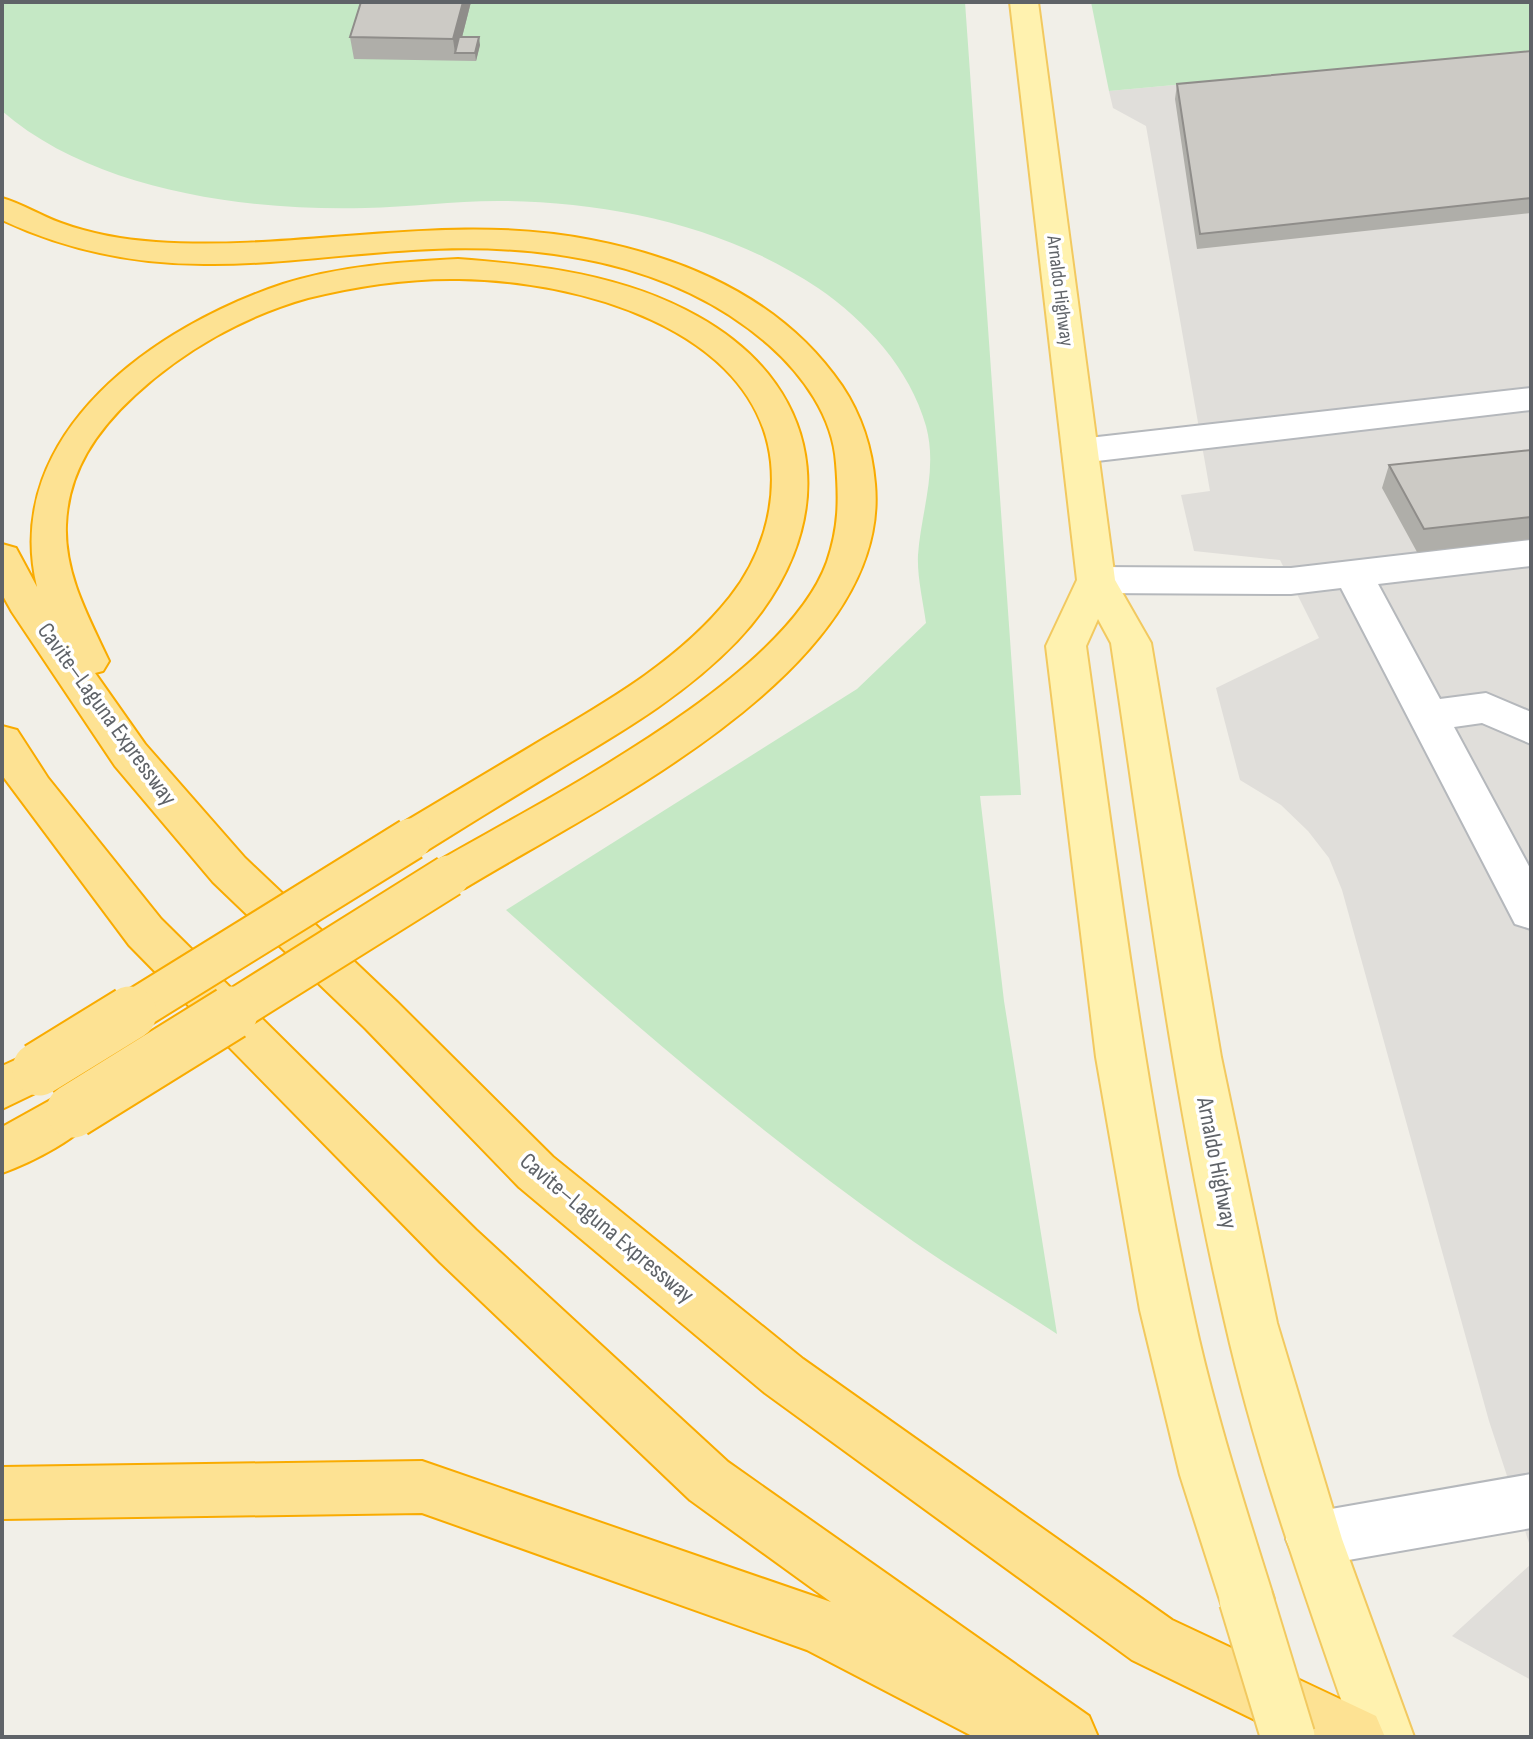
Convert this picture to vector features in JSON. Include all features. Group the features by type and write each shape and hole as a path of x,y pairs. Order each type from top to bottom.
{"highway":[{"path":"2,208 47,229 126,249 179,254 283,252 468,238 538,242 615,256 686,279 747,311 783,339 821,379 849,434 857,464 859,497 855,530 845,562 810,625 784,655 746,688 658,752 449,876 73,1111 2,1152"},
{"path":"20,1079 634,705 709,643 741,611 762,582 786,525 791,496 785,439 768,401 742,367 707,338 665,313 600,288 528,273 465,269 409,271 322,285 248,309 186,339 132,376 89,420 61,465 48,511 47,543 52,573 130,755"},
{"name":"Cavite–Laguna Expressway","path":"2,557 26,603 130,755 229,870 381,1015 536,1172 784,1376 1152,1640 1355,1737"},
{"path":"2,741 33,789 145,932 458,1246 709,1481 1068,1737"},
{"path":"2,1493 422,1487 820,1626 1036,1737"}],"main road":[{"name":"Arnaldo Highway","path":"1024,2 1096,580 1131,643 1158,829 1227,1215 1251,1323 1314,1539 1384,1737"},
{"path":"1096,580 1066,646 1120,1057 1166,1310 1207,1475 1288,1737"}],"lane":[{"path":"1080,451 1531,399"},
{"path":"1096,580 1291,581 1531,553"},
{"path":"1353,574 1531,912"},
{"path":"1427,716 1486,708 1531,729"},
{"path":"1314,1539 1531,1501"}],"shaded area":[{"path":"1531,52 1531,1549 1489,1421 1342,890 1329,858 1308,831 1281,805 1240,780 1216,688 1319,638 1280,560 1194,551 1181,495 1210,491 1146,126 1113,108 1109,91"},
{"path":"1531,1564 1531,1680 1452,1636"}],"green space":[{"path":"2,2 965,2 1021,795 980,796 1004,1001 1057,1334 848,1195 649,1036 506,910 857,689 926,623 918,555 930,475 929,442 919,405 884,348 836,301 783,267 708,234 629,213 507,201 365,208 271,205 174,191 126,178 81,160 39,138 2,111"},
{"path":"1091,2 1531,2 1531,52 1109,91"}],"building":[{"path":"361,2 463,2 453,39 350,37"},
{"path":"459,37 479,37 475,53 455,53"},
{"path":"1531,51 1531,198 1200,234 1177,84"},
{"path":"1531,450 1531,517 1424,529 1389,465"}]}
